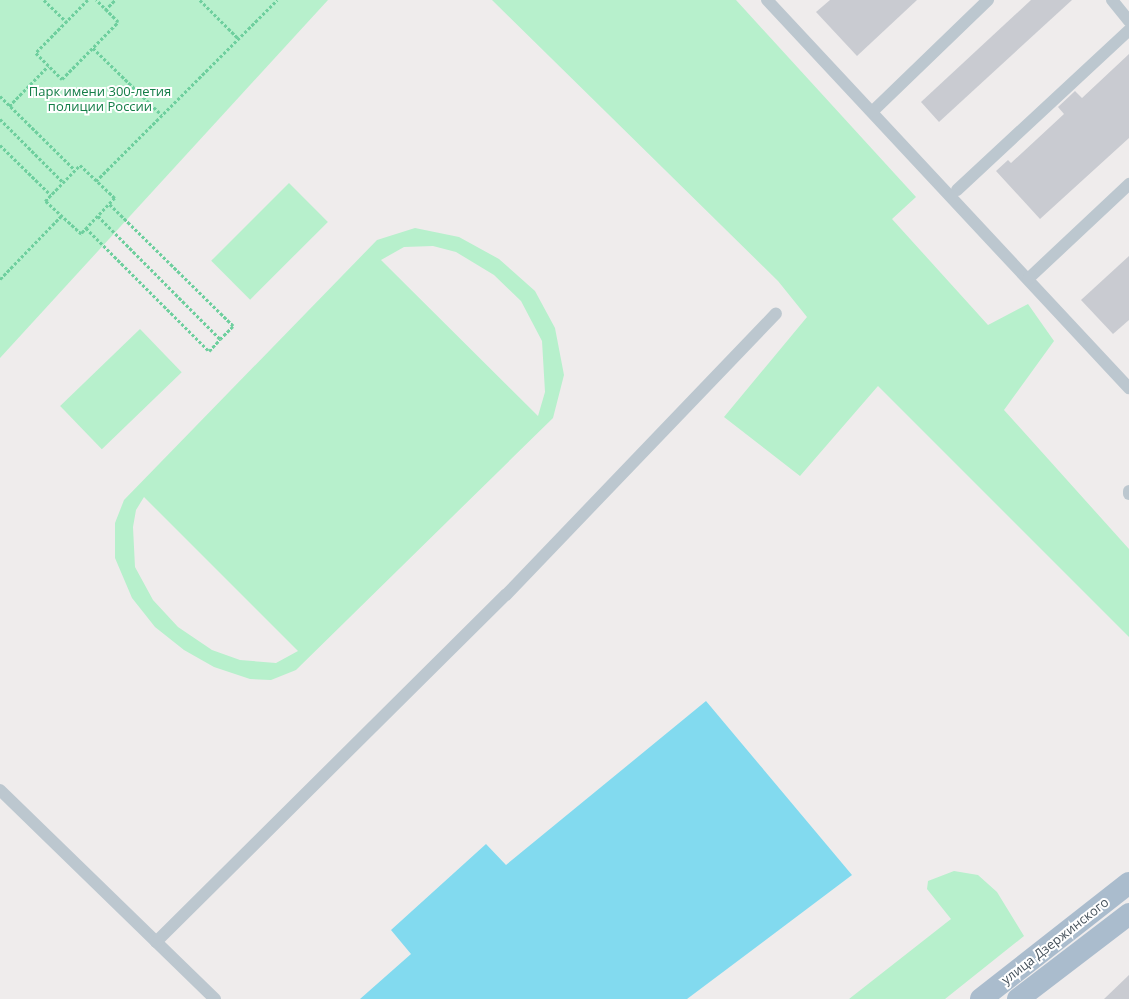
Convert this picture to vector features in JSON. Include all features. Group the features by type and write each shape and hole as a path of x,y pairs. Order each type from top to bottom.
{"main road":[{"name":"улица Дзержинского","path":"982,999 1129,883"},
{"name":"улица Дзержинского","path":"1018,999 1129,914"}],"lane":[{"path":"767,0 873,111 1129,388"},
{"path":"873,111 988,0"},
{"path":"1112,0 1129,21"},
{"path":"957,190 1129,30"},
{"path":"1028,278 1129,184"},
{"path":"156,942 506,595 776,313"},
{"path":"0,790 215,999"}],"path":[{"path":"44,0 67,22"},
{"path":"88,0 36,53 62,79 118,22 96,0"},
{"path":"105,10 115,0"},
{"path":"200,0 239,39"},
{"path":"96,180 277,0"},
{"path":"93,48 162,115"},
{"path":"9,106 48,66"},
{"path":"0,96 74,170"},
{"path":"0,120 64,182"},
{"path":"0,145 51,195"},
{"path":"80,165 115,198 81,234 45,201 74,170 80,165"},
{"path":"86,228 209,351 233,326 109,204"},
{"path":"1,277 61,216"},
{"path":"98,216 220,339"}],"green space":[{"name":"Парк имени 300-летия полиции России","path":"0,0 328,0 0,358"},
{"path":"492,0 736,0 916,197 892,219 988,325 1028,304 1054,341 1004,410 1129,549 1129,637 878,386 800,476 724,417 807,317 778,281"},
{"path":"289,183 328,222 250,300 211,261"},
{"path":"415,228 459,237 499,259 535,291 555,328 564,375 553,418 296,670 271,680 250,679 214,667 184,650 155,627 132,598 115,558 115,523 124,500 377,240","holes":["433,246 456,252 494,275 521,301 542,341 545,392 538,416 381,260 404,247","144,497 298,651 276,663 240,660 212,650 178,627 153,600 135,567 133,527 136,510"]},
{"path":"140,329 182,372 102,449 60,406"},
{"path":"954,871 978,875 997,892 1024,936 945,999 849,999 951,919 927,889 928,881"}],"water":[{"path":"706,701 852,875 687,999 360,999 411,954 391,930 486,844 506,865"}],"building":[{"path":"830,0 917,0 857,56 816,12"},
{"path":"1031,0 1072,0 939,122 921,102"},
{"path":"1129,54 1129,138 1040,219 996,171 1008,160 1011,163 1064,114 1058,107 1075,91 1082,98"},
{"path":"1129,256 1129,320 1113,334 1081,300"},
{"path":"1129,975 1129,999 1104,999"}]}
